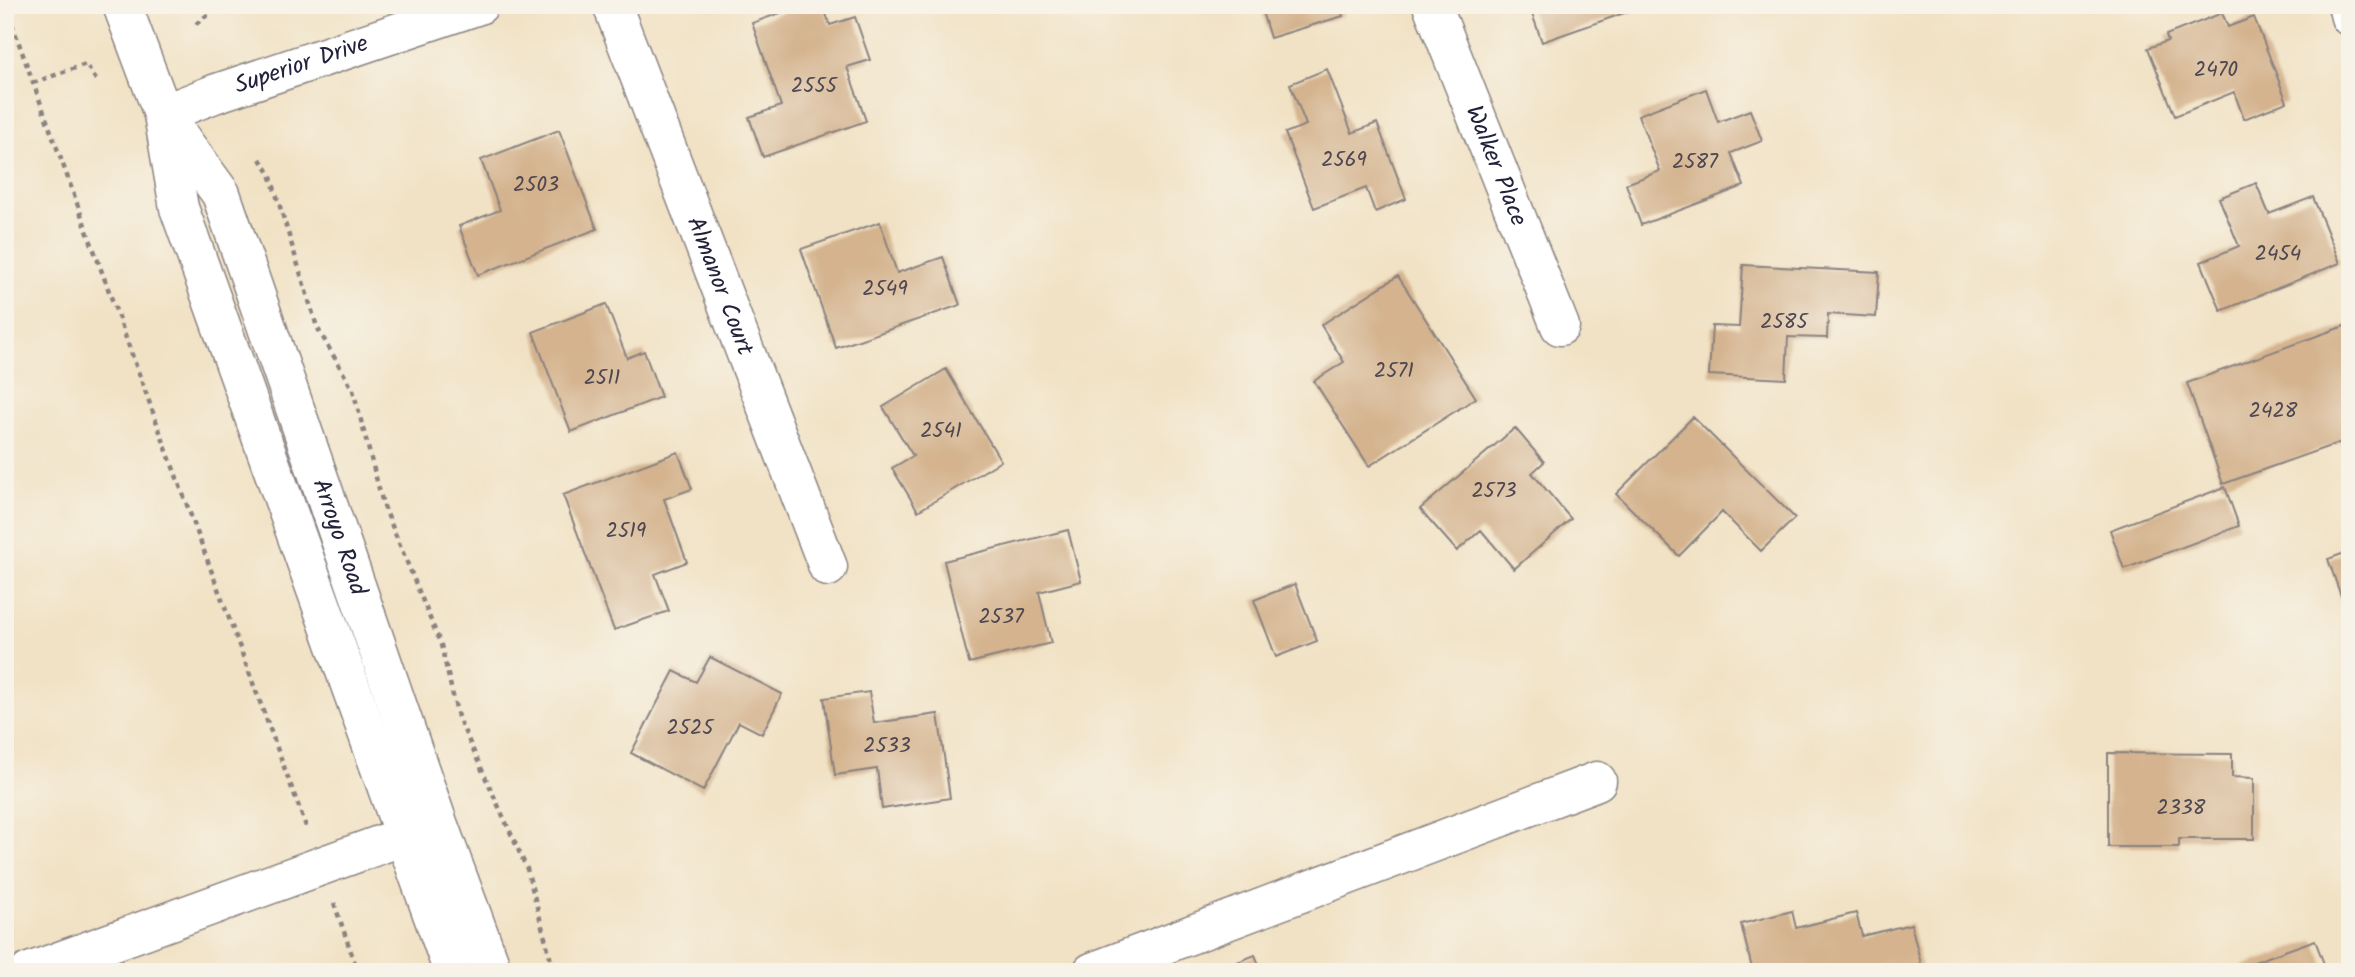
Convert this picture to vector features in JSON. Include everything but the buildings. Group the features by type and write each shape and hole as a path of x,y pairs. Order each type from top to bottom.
{"street":[{"name":"Arroyo Road","path":"122,5 163,114 179,208 453,972"},
{"name":"Superior Drive","path":"163,114 479,5"},
{"name":"Almanor Court","path":"612,5 828,567"},
{"name":"Walker Place","path":"1432,5 1560,326"},
{"path":"2347,5 2350,17"},
{"name":"Arroyo Road","path":"163,114 221,194 438,823 493,972"},
{"path":"1092,972 1597,780"},
{"path":"29,972 438,823"}],"path":[{"path":"5,5 358,972"},
{"path":"196,24 216,8 214,5"},
{"path":"33,83 86,64 98,82"},
{"path":"260,159 270,174 317,327 353,390 383,504 441,645 458,717 527,869 554,972"}]}
